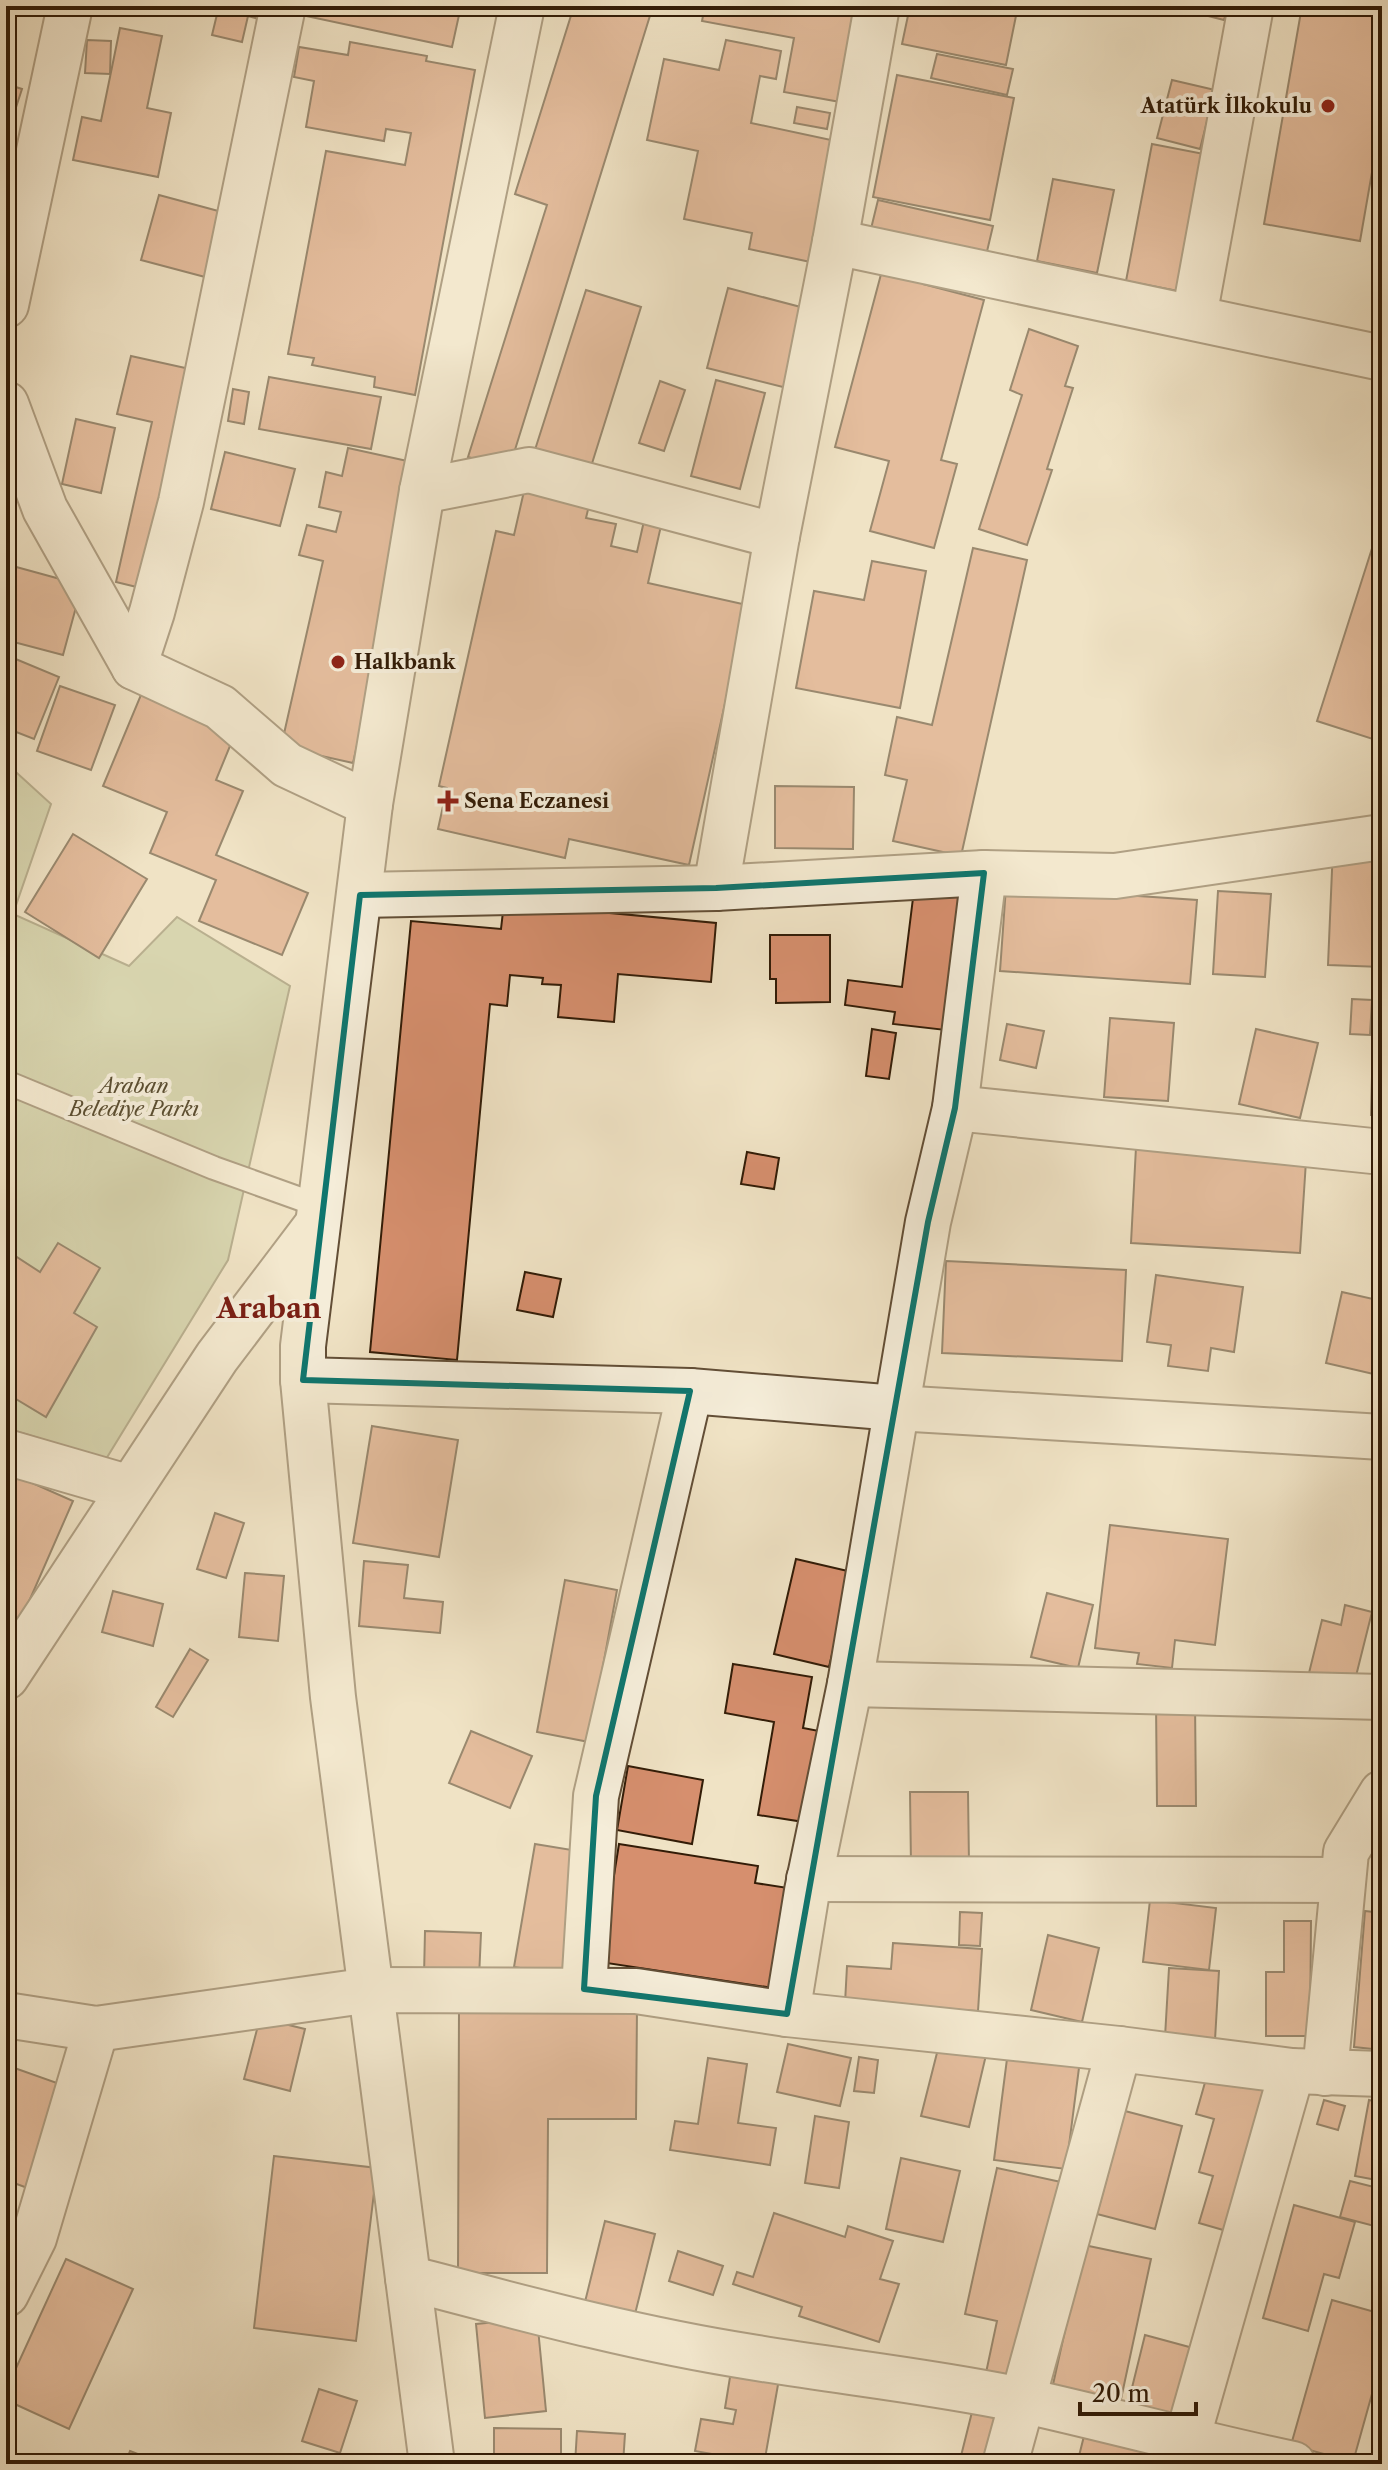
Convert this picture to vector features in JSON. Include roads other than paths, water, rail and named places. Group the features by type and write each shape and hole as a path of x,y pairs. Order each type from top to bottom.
{"street":[{"path":"6,305 70,6"},
{"path":"134,667 181,502 283,6"},
{"path":"432,2464 333,1697 303,1380 303,1346 370,804 422,491 522,6"},
{"path":"716,888 777,536 835,242 877,6"},
{"path":"1194,317 1251,6"},
{"path":"835,242 1382,358"},
{"path":"6,404 26,504 134,667 220,707 287,765 370,804"},
{"path":"422,491 529,470 777,536"},
{"path":"360,895 716,888 984,873 1115,876 1382,837"},
{"path":"787,2014 809,1879 850,1684 928,1222 955,1108 984,873"},
{"path":"955,1108 1382,1152"},
{"path":"6,1677 217,1357 318,1215"},
{"path":"303,1380 690,1391 896,1408 1382,1437"},
{"path":"584,1989 596,1796 690,1391"},
{"path":"6,1452 130,1488"},
{"path":"850,1684 1382,1697"},
{"path":"1184,2453 1309,2072 1346,1852 1382,1793"},
{"path":"809,1879 1342,1880"},
{"path":"6,2015 96,2029 371,1990 636,1991 787,2014 1309,2072 1382,2074"},
{"path":"6,2294 34,2238 96,2029"},
{"path":"1005,2464 1119,2049"},
{"path":"408,2278 593,2327 751,2357 871,2373 1021,2401 1184,2453 1293,2464"}],"lane":[{"path":"6,1082 214,1168 318,1215"}],"place":[{"name":"Atatürk İlkokulu","path":"1328,106"},
{"name":"Halkbank","path":"338,662"},
{"name":"Sena Eczanesi","path":"448,801"}],"district":[{"name":"Araban","path":"269,1308"}],"park label":[{"name":"Araban Belediye Parkı","path":"134,1098"}]}
